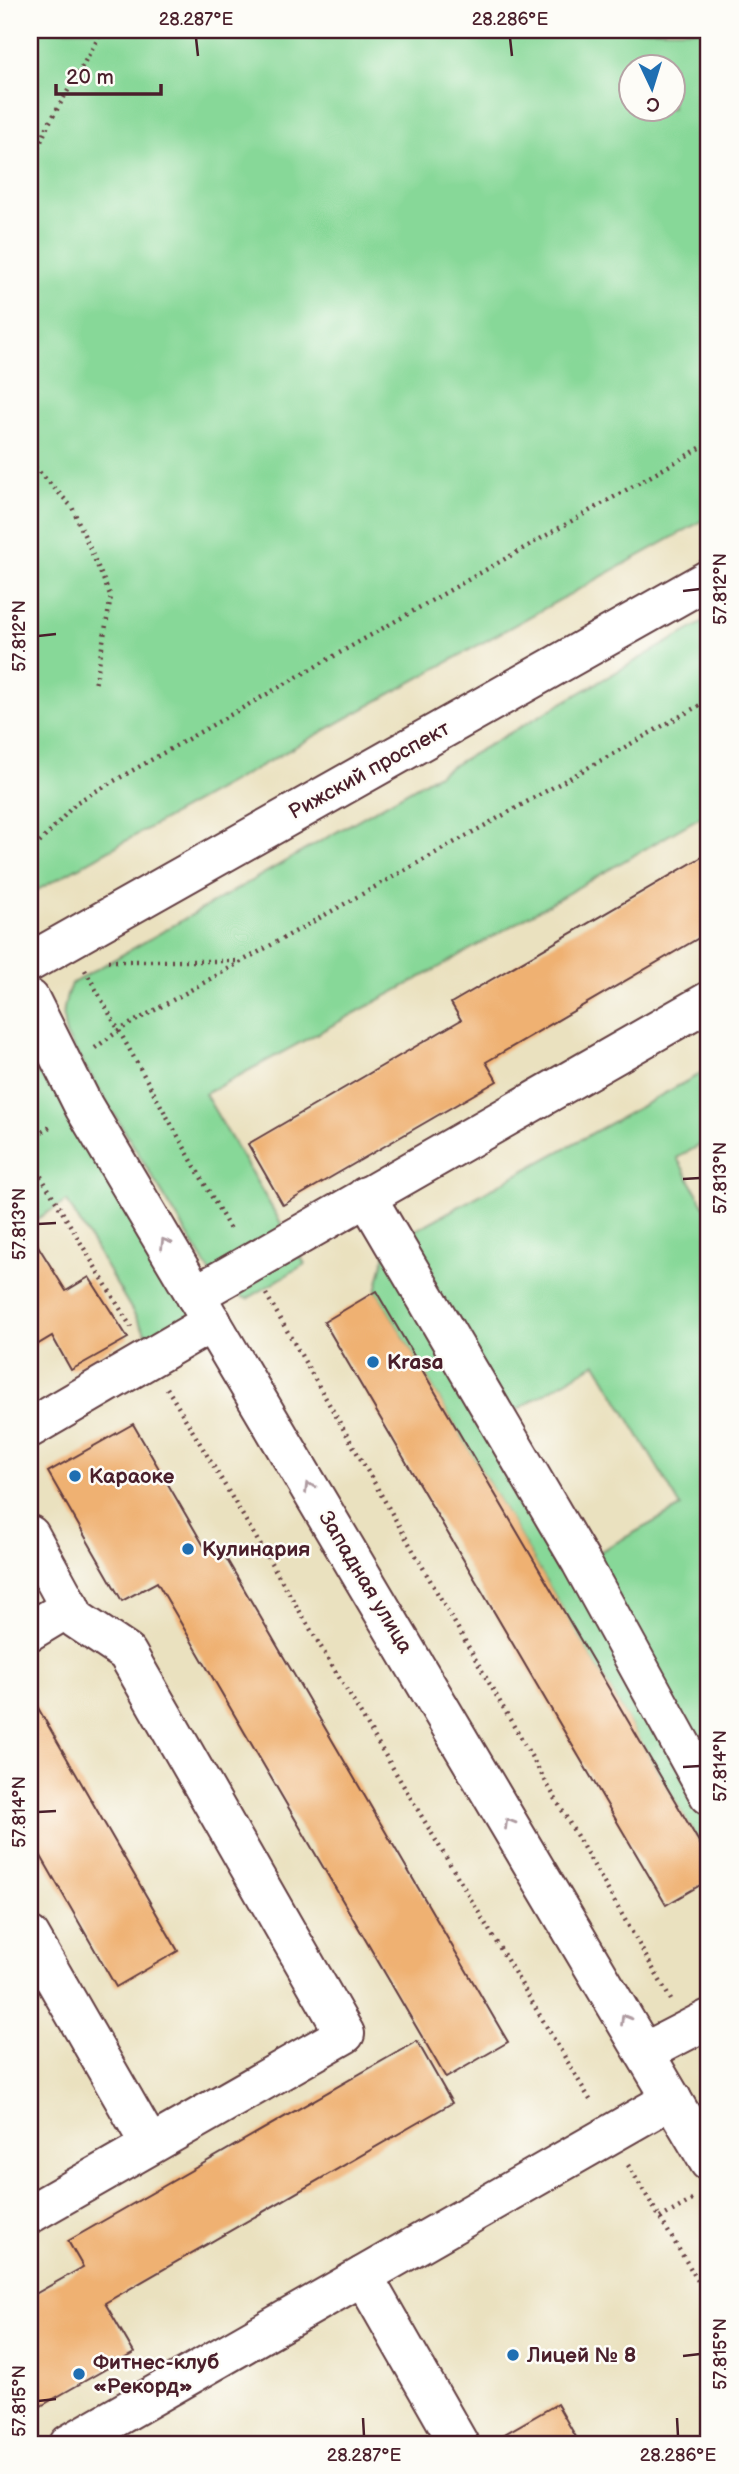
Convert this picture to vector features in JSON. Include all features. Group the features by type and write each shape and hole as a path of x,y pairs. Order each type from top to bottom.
{"main road":[{"name":"Рижский проспект","path":"30,962 709,579"},
{"name":"Западная улица","path":"30,999 84,1107 709,2162"},
{"path":"30,1428 150,1359 250,1265 366,1196 709,1002"},
{"path":"366,1196 581,1562 709,1795"},
{"path":"30,1535 76,1619 127,1653 345,2034 149,2143 30,2214"},
{"path":"30,1631 70,1607"},
{"path":"30,1936 149,2143"},
{"path":"645,2052 699,2025"},
{"path":"69,2444 672,2099"},
{"path":"363,2276 455,2443"}],"path":[{"path":"30,167 48,125 103,30"},
{"path":"30,853 77,802 709,443"},
{"path":"30,462 72,508 111,597 95,687"},
{"path":"87,1054 121,1029 709,700"},
{"path":"30,873 37,886"},
{"path":"79,961 121,1029 250,1265 699,2025"},
{"path":"107,961 243,961"},
{"path":"30,1158 709,2299"},
{"path":"660,2218 694,2199"}],"green space":[{"path":"30,30 709,30 709,517 30,894"},
{"path":"709,619 709,812 431,972 205,1094 305,1264 247,1299 220,1288 66,1035 64,1009 71,984"},
{"path":"30,1057 41,1068 205,1308 149,1339 67,1201 30,1223"},
{"path":"709,1069 709,1140 677,1158 709,1214 709,1859 376,1291 387,1246","holes":["596,1363 681,1507 581,1562 498,1421"]}],"building":[{"path":"709,853 709,932 486,1062 497,1081 283,1205 248,1144 461,1020 451,1003"},
{"path":"30,1233 66,1291 89,1277 128,1338 71,1370 52,1336 30,1349"},
{"path":"376,1291 709,1859 709,1880 666,1905 324,1322"},
{"path":"133,1424 208,1553 219,1546 508,2042 446,2078 157,1582 122,1601 48,1472"},
{"path":"30,1694 178,1951 116,1987 30,1837"},
{"path":"417,2041 452,2103 105,2303 134,2353 34,2410 30,2403 30,2297 83,2267 68,2241"},
{"path":"557,2404 580,2444 487,2444"}],"place":[{"name":"Krasa","path":"373,1362"},
{"name":"Караоке","path":"75,1476"},
{"name":"Кулинария","path":"188,1549"},
{"name":"Лицей № 8","path":"513,2355"},
{"name":"Фитнес-клуб «Рекорд»","path":"79,2374"}]}
